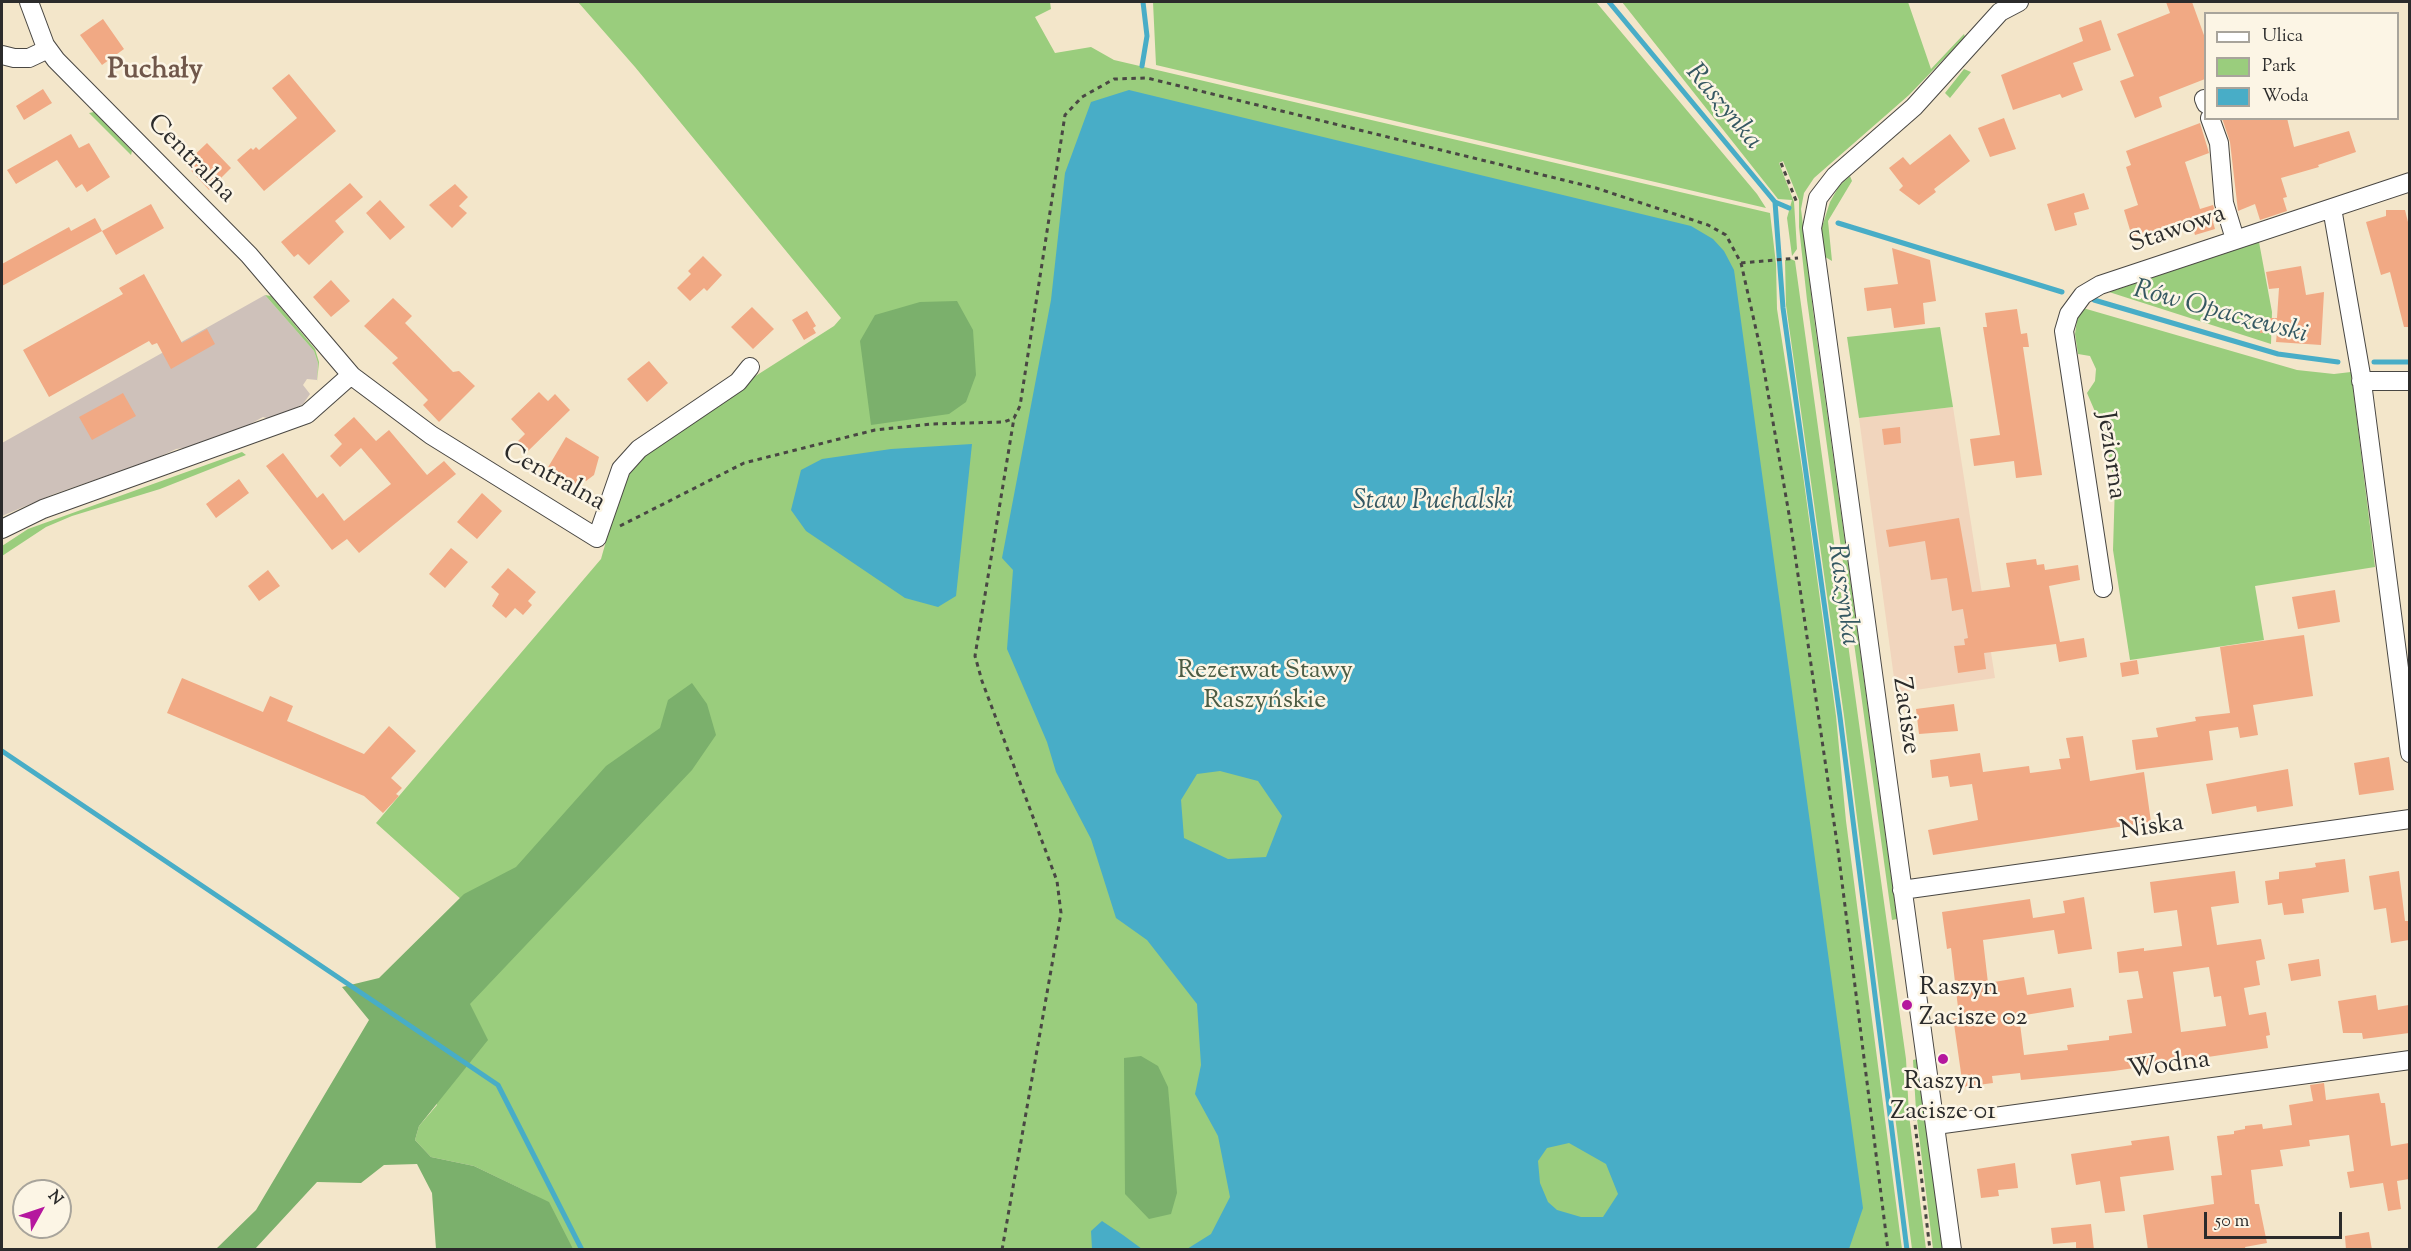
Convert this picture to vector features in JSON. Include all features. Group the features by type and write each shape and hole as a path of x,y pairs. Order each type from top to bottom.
{"street":[{"name":"Centralna","path":"29,2 48,49 249,255 351,375 431,435 597,538 621,469 639,449 738,382 750,367"},
{"name":"Zacisze","path":"1952,1250 1813,248 1814,212 1822,191 1844,167 1920,101 2000,12 2019,2"},
{"path":"2,55 29,58 48,49"},
{"path":"2211,120 2219,143 2224,202 2235,239"},
{"name":"Stawowa","path":"2064,331 2069,314 2083,294 2100,285 2409,182"},
{"path":"2332,208 2361,378 2409,753"},
{"name":"Jeziorna","path":"2064,331 2103,588"},
{"path":"2,529 43,509 307,414 351,375"},
{"path":"2361,378 2409,381"},
{"name":"Niska","path":"1902,890 2409,819"},
{"name":"Wodna","path":"1936,1125 2409,1060"}],"path":[{"path":"1002,1250 1061,913 1057,880 981,681 975,656 1014,418 1020,406 1065,115 1082,97 1114,80 1147,78 1596,188 1708,225 1726,235 1741,263 1760,347 1790,520 1838,850 1888,1250"},
{"path":"1741,263 1798,258"},
{"path":"597,538 744,463 874,430 932,424 1004,422 1014,418"}],"shaded area":[{"path":"265,295 314,351 318,363 317,380 307,379 303,385 310,394 303,404 270,419 263,417 241,429 190,447 176,449 155,459 54,494 2,516 2,443"},
{"path":"1953,407 1995,678 1896,693 1859,418"}],"green space":[{"name":"Rezerwat Stawy Raszyńskie","path":"578,2 1050,2 1051,9 1035,17 1055,53 1091,47 1114,60 1770,213 1776,264 1777,309 1803,475 1836,716 1846,821 1902,1249 559,1249 534,1195 474,1166 431,1157 415,1140 419,1126 437,1105 394,1028 492,927 376,823 601,559 630,456 834,326 841,318 635,67"},
{"path":"1153,2 1596,2 1757,194 1766,208 1156,65"},
{"path":"1622,2 1908,2 1931,69 1964,34 1965,37 1909,95 1814,178 1804,193 1801,209 1897,919 1892,920 1807,300 1799,227 1799,200 1783,161 1779,163 1794,202 1797,249 1792,256 1787,218 1792,200 1778,199"},
{"path":"1964,69 1971,72 1950,98 1945,93"},
{"path":"94,112 132,151 131,155 89,113"},
{"path":"1850,176 1852,181 1828,221 1832,261 1822,255 1822,227 1830,202 1839,186"},
{"path":"2259,242 2272,312 2271,344 2109,292"},
{"path":"1785,260 1795,261 1906,1059 1909,1115 1926,1249 1912,1249 1844,716 1786,305"},
{"path":"265,295 271,296 315,349 319,362 317,382 318,363 314,351"},
{"path":"957,301 973,330 976,375 966,402 949,414 871,425 860,341 875,315 920,302"},
{"path":"2083,308 2297,370 2334,374 2351,372 2375,567 2255,586 2264,640 2130,660 2113,550 2115,484 2103,430 2087,393 2095,381 2096,369 2090,356 2078,354 2075,334 2077,320"},
{"path":"1940,327 1953,407 1859,418 1847,337"},
{"path":"242,452 246,455 160,489 72,516 46,527 2,556 2,546 28,529"},
{"path":"692,683 707,704 716,735 692,770 470,1004 488,1040 419,1126 415,1140 431,1157 474,1166 549,1202 573,1249 436,1249 432,1193 417,1164 384,1165 361,1183 317,1182 255,1249 216,1249 256,1210 369,1020 342,987 379,978 464,894 516,867 606,766 660,728 668,700"},
{"path":"1141,1056 1158,1066 1168,1087 1177,1193 1171,1214 1149,1219 1125,1194 1124,1058"},
{"path":"1917,1059 1944,1249 1933,1249 1916,1111 1913,1060"}],"water":[{"name":"Staw Puchalski","path":"1129,90 1691,226 1713,239 1724,251 1734,270 1863,1208 1849,1249 1187,1249 1211,1234 1230,1197 1218,1136 1195,1094 1201,1065 1197,1004 1147,940 1116,918 1091,839 1056,772 1047,742 1007,649 1013,570 1002,558 1051,300 1065,173 1091,102","holes":["1220,771 1258,781 1282,816 1266,857 1228,859 1184,838 1181,800 1197,774","1569,1143 1606,1164 1618,1194 1603,1217 1581,1217 1557,1210 1548,1202 1540,1183 1538,1161 1547,1148"]},
{"path":"972,444 956,596 938,607 905,598 806,531 791,510 801,470 822,459 891,449"},
{"path":"1102,1221 1142,1249 1092,1249 1091,1231"}],"building":[{"path":"2166,2 2192,2 2204,35 2204,79 2159,97 2162,107 2135,118 2120,81 2134,76 2117,34 2170,13"},
{"path":"103,19 124,49 102,65 80,35"},
{"path":"2101,20 2111,50 2073,63 2083,90 2062,98 2060,94 2013,110 2001,75 2083,41 2079,28"},
{"path":"289,74 336,131 264,191 237,160 251,148 253,150 256,147 259,150 297,118 272,88"},
{"path":"43,89 52,103 24,120 16,106"},
{"path":"2004,118 2016,149 1990,157 1978,128"},
{"path":"2223,120 2287,120 2294,147 2349,131 2356,152 2318,165 2319,167 2281,178 2287,197 2283,198 2287,211 2260,220 2255,204 2238,211 2230,142"},
{"path":"2200,123 2209,153 2185,162 2200,209 2213,205 2218,220 2213,222 2215,229 2195,235 2191,222 2133,240 2124,210 2138,205 2126,167 2131,165 2126,151"},
{"path":"71,134 79,148 89,143 110,177 87,192 82,184 76,188 57,160 16,184 7,170"},
{"path":"1950,134 1970,161 1934,189 1936,192 1919,205 1899,190 1903,186 1889,168 1903,157 1910,165"},
{"path":"207,143 231,168 209,190 185,164"},
{"path":"350,183 363,197 335,221 344,232 309,265 298,254 294,257 281,242"},
{"path":"455,184 468,197 459,206 467,213 452,228 429,205"},
{"path":"2084,193 2089,209 2074,213 2077,225 2055,231 2047,204"},
{"path":"380,200 405,227 390,240 366,213"},
{"path":"151,204 164,228 116,255 102,231"},
{"path":"2386,210 2405,210 2409,226 2409,327 2404,327 2390,272 2381,275 2366,222 2386,216"},
{"path":"95,218 102,231 2,286 2,264 69,227 71,231"},
{"path":"1892,248 1930,260 1936,301 1923,303 1925,324 1894,328 1891,308 1867,311 1864,288 1898,284"},
{"path":"703,256 722,275 707,291 704,288 690,301 677,288 691,274 688,271"},
{"path":"2301,266 2306,295 2324,292 2321,345 2276,342 2277,332 2260,333 2260,318 2277,318 2279,288 2269,289 2266,272"},
{"path":"144,274 182,343 207,329 215,344 171,369 157,343 152,345 149,341 49,397 23,350 123,294 119,288"},
{"path":"331,280 350,301 331,317 313,297"},
{"path":"393,298 412,316 405,323 453,372 459,371 475,386 439,422 423,405 428,400 392,363 398,358 364,326"},
{"path":"752,307 774,329 753,349 731,327"},
{"path":"2017,309 2021,334 2027,333 2029,347 2023,347 2042,475 2016,478 2014,461 1974,466 1970,439 2000,435 1983,327 1987,327 1985,313"},
{"path":"807,311 816,326 813,328 816,333 804,340 792,320"},
{"path":"649,361 668,383 647,402 627,379"},
{"path":"539,392 548,401 555,394 570,410 525,454 515,444 525,434 511,419"},
{"path":"123,393 136,416 92,440 79,417"},
{"path":"354,417 376,441 389,430 427,475 444,461 456,474 359,553 347,539 332,550 266,466 283,453 317,498 323,493 344,521 391,484 361,448 340,467 330,456 342,444 334,435"},
{"path":"1900,427 1901,443 1884,445 1882,429"},
{"path":"566,437 599,457 594,475 586,481 581,475 574,486 547,469"},
{"path":"239,479 249,493 216,518 206,504"},
{"path":"482,493 502,511 477,539 457,522"},
{"path":"1959,518 1972,592 2010,587 2006,563 2036,559 2037,565 2044,564 2045,570 2078,565 2080,580 2049,586 2060,642 2084,638 2087,657 2059,662 2056,644 1984,653 1986,669 1958,673 1954,646 1965,645 1964,639 1968,638 1963,609 1952,611 1947,578 1931,580 1925,541 1889,547 1886,530"},
{"path":"451,548 468,562 445,588 429,574"},
{"path":"508,568 536,592 528,601 532,605 523,615 515,608 506,618 492,606 499,594 491,587"},
{"path":"268,570 280,586 259,601 248,586"},
{"path":"2335,590 2340,622 2298,629 2292,597"},
{"path":"2304,635 2313,696 2253,705 2258,735 2240,738 2238,727 2209,731 2213,760 2136,770 2132,740 2158,737 2156,728 2196,721 2195,717 2230,713 2220,647"},
{"path":"2137,660 2139,674 2122,677 2120,663"},
{"path":"182,678 263,712 270,696 293,706 287,721 364,754 389,726 416,751 391,778 402,788 396,794 399,796 383,813 364,796 167,713"},
{"path":"1954,704 1958,731 1919,734 1916,709"},
{"path":"2083,736 2090,781 2144,772 2151,822 1933,855 1928,830 1978,820 1972,784 1950,787 1948,776 1932,778 1930,760 1980,753 1983,772 2029,766 2030,773 2061,769 2059,759 2070,758 2066,738"},
{"path":"2389,757 2394,790 2359,795 2354,763"},
{"path":"2288,769 2293,806 2257,812 2256,806 2212,814 2206,784"},
{"path":"2345,859 2349,892 2302,899 2304,913 2284,915 2282,903 2268,905 2265,881 2279,879 2279,872 2311,868 2316,867 2315,863"},
{"path":"2235,871 2239,903 2211,907 2217,945 2261,939 2265,959 2256,961 2260,985 2244,988 2249,1015 2266,1012 2270,1035 2266,1036 2268,1048 2114,1071 2021,1080 2020,1073 1992,1076 1993,1083 1963,1087 1953,1017 1959,1016 1951,948 1947,949 1942,912 2030,899 2033,918 2065,913 2063,901 2084,897 2092,949 2058,954 2054,930 1983,940 1988,983 2024,977 2027,995 2071,988 2074,1007 2019,1016 2024,1055 2068,1050 2067,1045 2109,1040 2109,1036 2132,1033 2127,1000 2143,998 2138,971 2119,973 2117,952 2182,946 2177,910 2154,913 2150,882","holes":["2209,967 2214,997 2221,996 2226,1026 2181,1032 2173,972"]},
{"path":"2399,871 2405,921 2409,921 2409,940 2391,943 2386,908 2374,910 2369,876"},
{"path":"2319,959 2321,976 2291,981 2288,964"},
{"path":"2376,995 2378,1010 2409,1005 2409,1033 2363,1039 2362,1033 2343,1033 2338,1001"},
{"path":"2324,1083 2326,1100 2379,1093 2381,1103 2385,1103 2391,1146 2409,1143 2409,1179 2397,1181 2401,1209 2388,1211 2383,1183 2350,1188 2347,1172 2354,1171 2349,1135 2309,1140 2310,1146 2280,1150 2283,1166 2251,1170 2255,1204 2259,1204 2267,1243 2245,1247 2246,1250 2148,1250 2143,1215 2214,1204 2211,1176 2222,1175 2217,1136 2234,1134 2234,1131 2245,1129 2245,1126 2262,1124 2263,1129 2292,1125 2289,1105 2313,1101 2310,1085"},
{"path":"2169,1136 2174,1170 2120,1177 2125,1211 2105,1213 2100,1181 2076,1185 2071,1154 2132,1145 2131,1141"},
{"path":"2015,1163 2018,1188 1998,1190 1999,1196 1981,1198 1977,1169"},
{"path":"2091,1224 2094,1250 2076,1250 2076,1242 2053,1244 2051,1228"},
{"path":"2369,1232 2372,1250 2346,1250 2345,1236"}],"waterway":[{"path":"1142,66 1147,36 1143,2"},
{"name":"Raszynka","path":"1609,2 1775,202 1783,308 1840,717 1907,1250"},
{"name":"Rów Opaczewski","path":"1775,202 1789,208"},
{"name":"Rów Opaczewski","path":"1838,223 2062,292"},
{"name":"Rów Opaczewski","path":"2094,300 2278,354 2338,362"},
{"name":"Rów Opaczewski","path":"2374,362 2410,362"},
{"path":"2,751 498,1085 582,1250"}],"place":[{"name":"Raszyn Zacisze 02","path":"1907,1005"},
{"name":"Raszyn Zacisze 01","path":"1943,1059"}],"district":[{"name":"Puchały","path":"155,72"}]}
